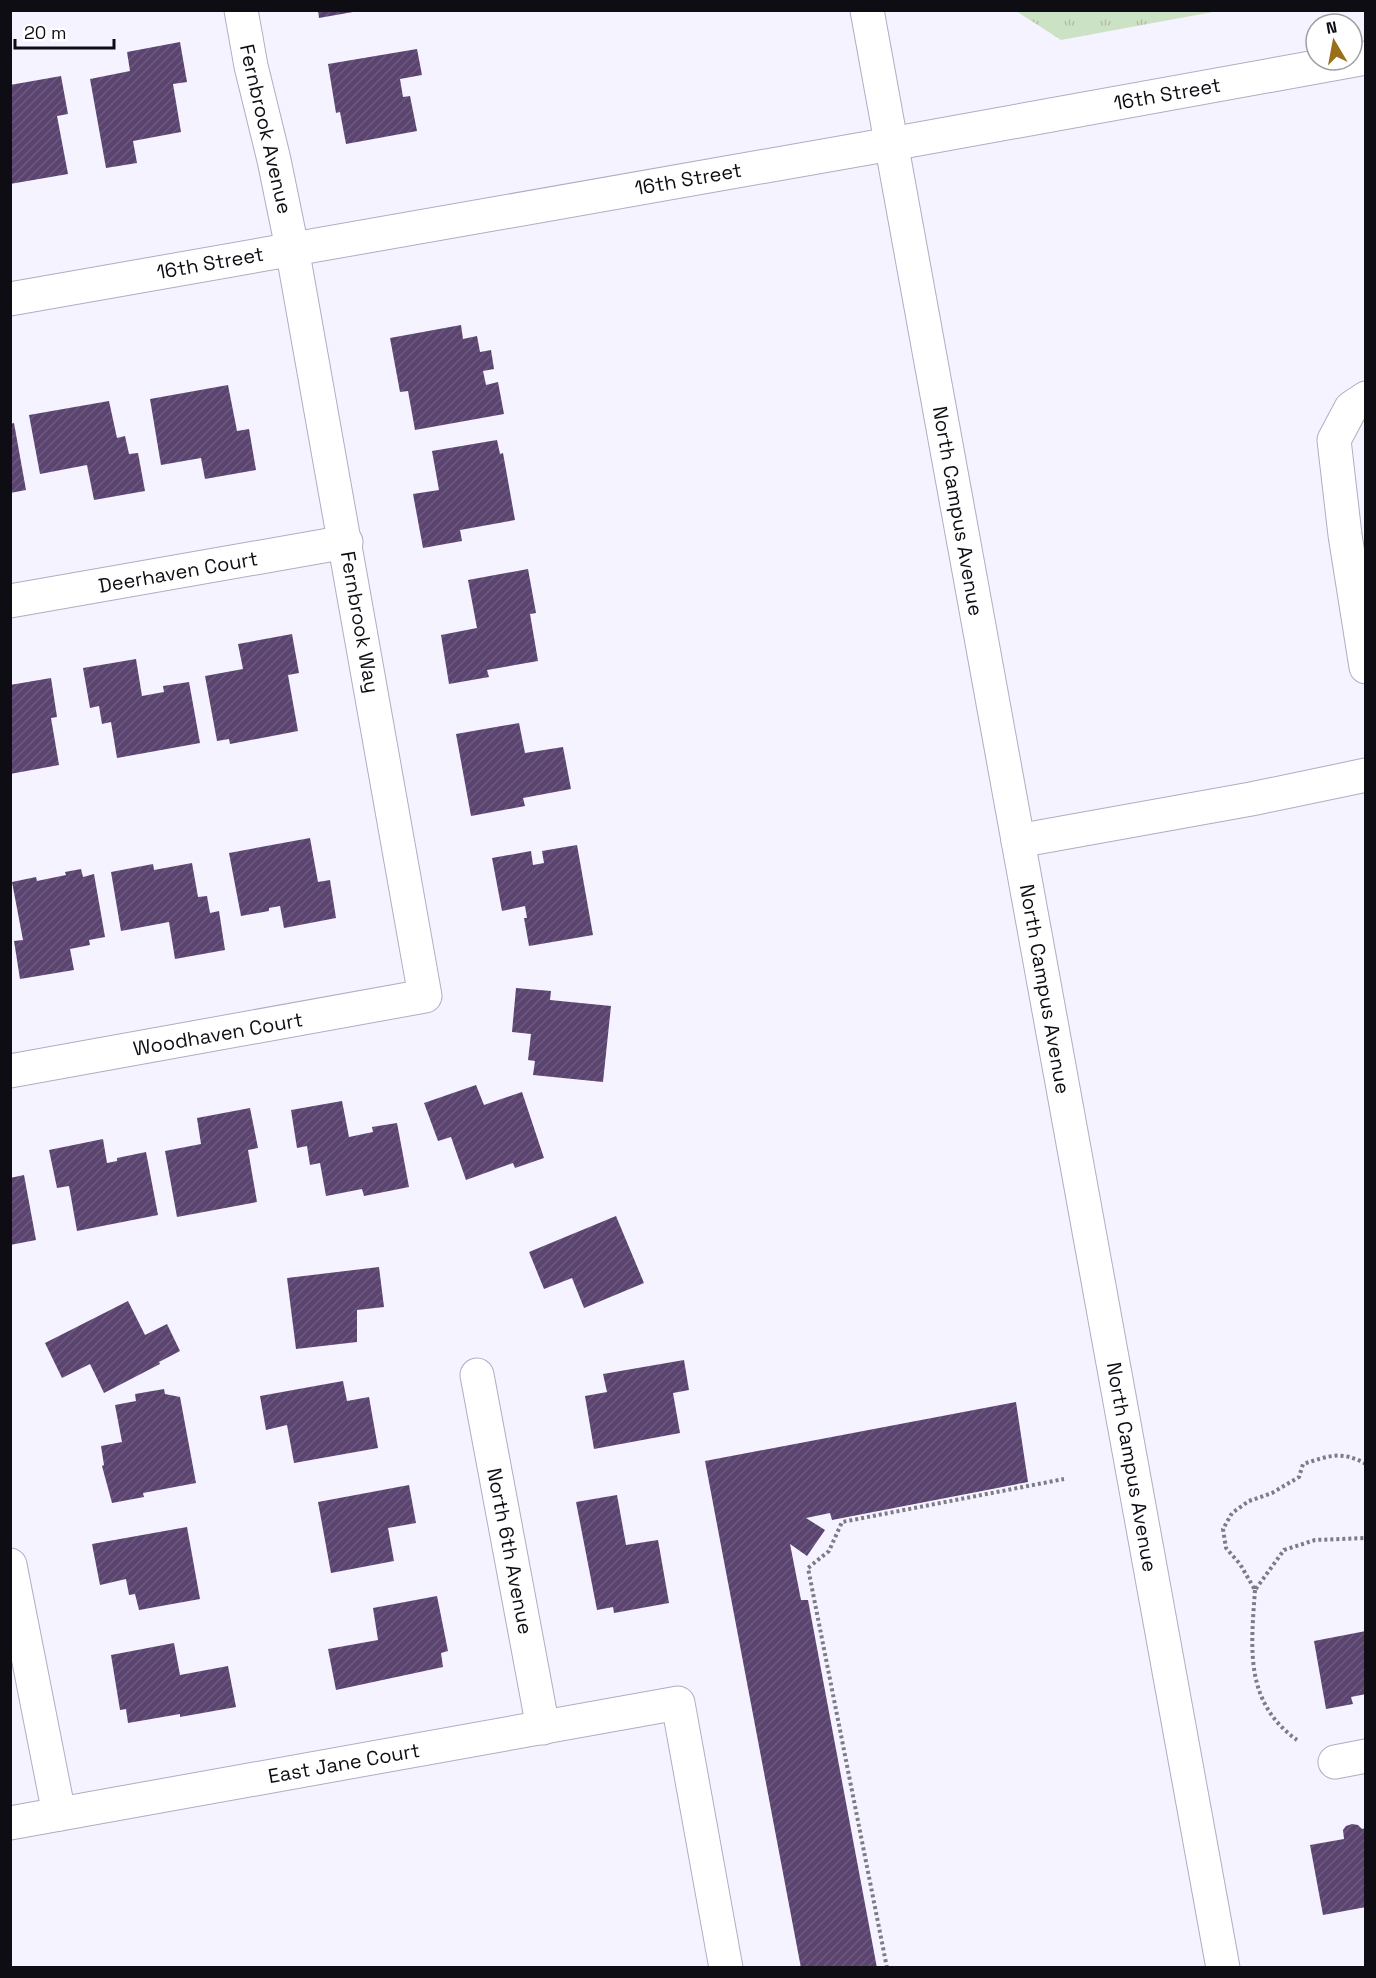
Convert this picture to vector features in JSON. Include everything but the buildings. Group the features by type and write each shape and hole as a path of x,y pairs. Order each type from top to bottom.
{"main road":[{"name":"Fernbrook Avenue","path":"241,10 250,66 274,160 292,248"},
{"name":"North Campus Avenue","path":"867,10 1223,1968"},
{"name":"16th Street","path":"10,299 1365,58"},
{"name":"Fernbrook Way","path":"292,248 425,996"},
{"path":"1365,398 1351,408 1334,440 1345,535 1365,667"},
{"name":"Deerhaven Court","path":"10,601 346,542"},
{"path":"1018,841 1240,801 1365,775"},
{"name":"Woodhaven Court","path":"10,1071 425,996"},
{"name":"North 6th Avenue","path":"477,1375 543,1728"},
{"path":"10,1565 59,1815"},
{"name":"East Jane Court","path":"10,1823 678,1703 726,1968"}],"path":[{"path":"1255,1590 1226,1548 1223,1528 1232,1513 1249,1501 1272,1493 1299,1477 1303,1464 1327,1457 1350,1455 1365,1464"},
{"path":"887,1968 808,1568 829,1551 842,1522 1064,1479"},
{"path":"1298,1740 1286,1732 1274,1717 1260,1696 1253,1674 1252,1636 1255,1590 1284,1550 1315,1540 1365,1538"}],"green space":[{"path":"1016,11 1218,11 1061,40"}]}
